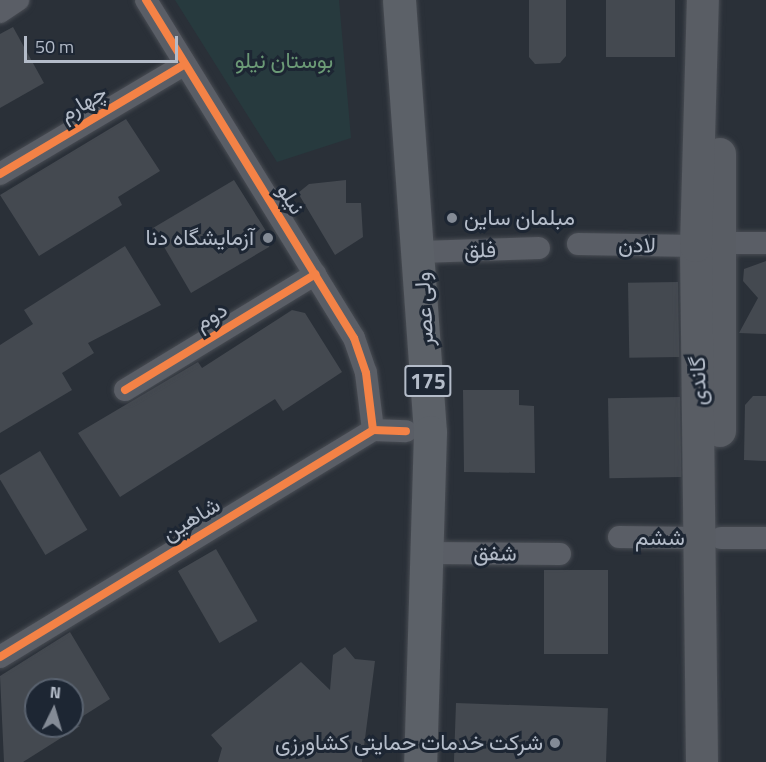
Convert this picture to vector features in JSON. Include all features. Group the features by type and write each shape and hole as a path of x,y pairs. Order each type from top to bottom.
{"main road":[{"name":"ولی عصر","path":"399,0 421,252 418,432 430,553 420,762"},
{"name":"گاندی","path":"703,0 711,538 722,762"},
{"name":"گاندی","path":"708,245 720,0"},
{"name":"گاندی","path":"702,762 711,538"}],"street":[{"path":"0,12 18,0"},
{"name":"نیلو","path":"146,0 316,274 363,361 373,430"},
{"name":"چهارم","path":"0,174 184,64"},
{"name":"لادن","path":"578,244 766,243"},
{"name":"فلق","path":"421,252 539,248"},
{"name":"دوم","path":"125,390 316,274"},
{"path":"373,430 418,432"},
{"name":"شاهین","path":"0,657 373,430"},
{"name":"ششم","path":"619,537 766,538"},
{"name":"شفق","path":"430,553 560,554"}],"green space":[{"name":"بوستان نیلو","path":"175,0 339,0 351,138 277,162"}],"building":[{"path":"529,0 566,0 566,56 560,63 535,64 529,57"},
{"path":"606,0 675,0 675,57 606,57"},
{"path":"13,27 44,83 0,108 0,34"},
{"path":"126,119 160,171 118,197 122,205 39,256 0,195"},
{"path":"234,180 271,239 269,247 191,293 153,228"},
{"path":"346,180 346,203 361,203 363,237 335,255 298,193 309,184"},
{"path":"125,246 161,305 88,343 94,353 62,373 72,390 0,433 0,345 33,324 24,310"},
{"path":"766,261 766,334 739,333 758,298 743,281 744,269"},
{"path":"678,282 679,357 629,358 628,283"},
{"path":"292,310 305,313 342,372 283,411 275,399 120,497 78,433 198,362 202,368"},
{"path":"463,390 519,390 519,405 534,406 535,473 464,472"},
{"path":"753,396 766,396 766,461 744,460 745,405"},
{"path":"680,397 681,477 609,478 608,398"},
{"path":"40,451 87,530 45,555 0,480 0,475"},
{"path":"216,549 258,621 219,643 178,571"},
{"path":"544,570 608,570 608,654 544,654"},
{"path":"70,632 110,699 84,715 84,678 24,678 24,738 61,738 23,762 4,762 0,676"},
{"path":"345,647 355,659 375,661 362,762 218,762 222,748 211,735 301,662 330,690 333,655"},
{"path":"456,703 608,708 606,762 454,762"}],"cycle path":[{"path":"146,0 354,338 366,373 373,430"},
{"path":"0,174 185,64"},
{"path":"125,390 316,274"},
{"path":"0,657 373,430 406,431"}],"place":[{"name":"مبلمان ساین","path":"452,218"},
{"name":"آزمایشگاه دنا","path":"268,238"},
{"name":"شرکت خدمات حمایتی کشاورزی","path":"555,743"}]}
